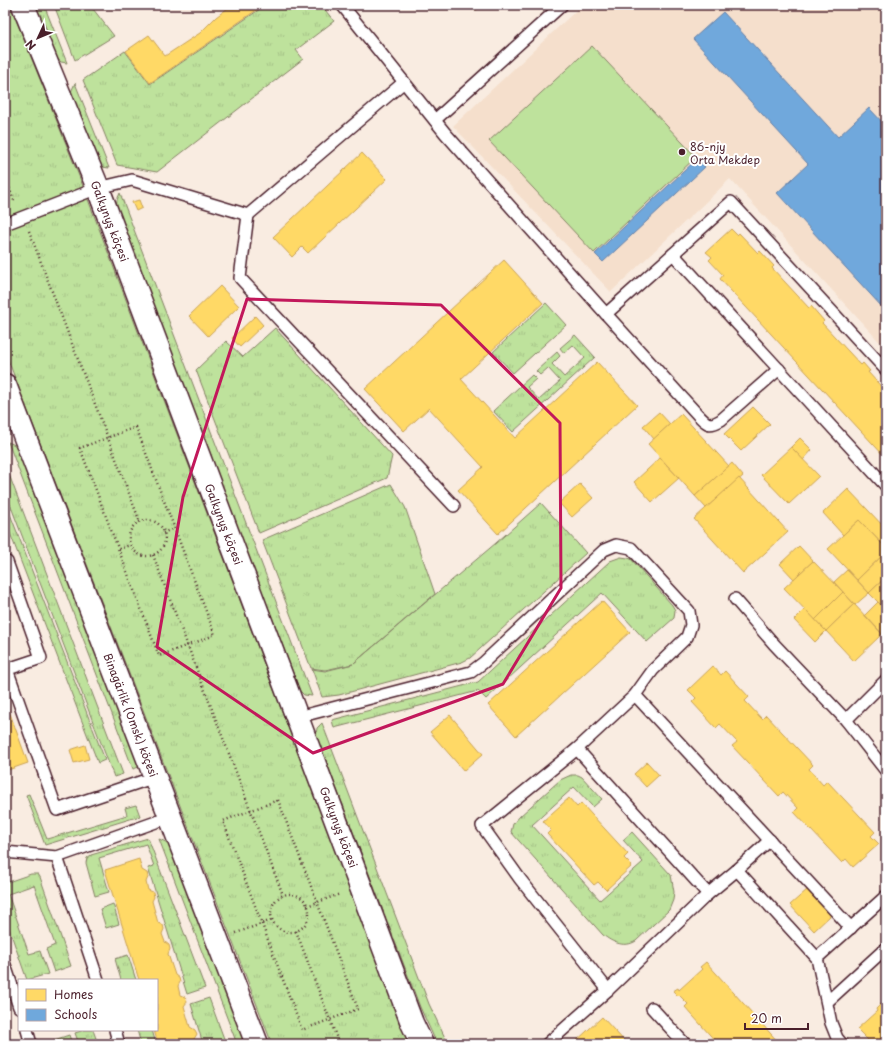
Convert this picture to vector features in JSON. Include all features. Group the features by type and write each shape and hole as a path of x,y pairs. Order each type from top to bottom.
{"street":[{"name":"Galkynyş köçesi","path":"23,5 98,188 412,1023 422,1044"},
{"name":"Binagärlik (Omsk) köçesi","path":"5,386 11,422 155,777 257,1044"}],"lane":[{"path":"342,5 435,120 606,314 707,424 714,424 721,420 779,369"},
{"path":"435,120 561,5"},
{"path":"404,82 248,215 240,278 454,506"},
{"path":"5,224 98,188 132,180 248,215"},
{"path":"606,314 731,202 886,370"},
{"path":"673,254 886,486"},
{"path":"298,718 471,672 483,663 604,550 616,545 631,548 689,611 691,625 687,637 653,670 635,695 577,749 482,826 520,879 608,990"},
{"path":"5,563 6,562 41,658 6,670 57,810 155,777"},
{"path":"735,599 774,644 846,720 886,771"},
{"path":"846,720 886,680"},
{"path":"635,695 851,928"},
{"path":"577,749 708,894"},
{"path":"5,852 57,857 170,817"},
{"path":"547,1044 608,990 708,894 770,840"},
{"path":"57,857 98,979"},
{"path":"737,870 817,958 831,1023 837,1038 842,1044"},
{"path":"817,958 886,896"},
{"path":"827,1002 886,948"},
{"path":"5,965 18,1004"},
{"path":"652,1008 685,1044"},
{"path":"27,1031 31,1044"},
{"path":"115,1031 119,1044"}],"path":[{"path":"5,176 17,206"},
{"path":"29,230 140,522"},
{"path":"136,427 215,635 159,656 80,448 108,437 136,427"},
{"path":"148,521 156,523 163,532 164,544 160,551 153,555 145,556 138,554 130,545 129,533 133,526 140,522 148,521"},
{"path":"163,532 174,528"},
{"path":"119,549 130,545"},
{"path":"153,555 283,895"},
{"path":"278,800 358,1009 302,1030 223,821 250,810 278,800"},
{"path":"307,906 343,893"},
{"path":"291,894 300,896 307,906 309,911 308,919 304,926 296,931 288,932 280,930 272,920 271,907 276,900 283,895 291,894"},
{"path":"230,936 272,920"},
{"path":"296,931 339,1044"}],"highlighted area":[{"path":"247,299 441,305 560,423 561,588 503,684 313,753 157,647 183,497"}],"shaded area":[{"name":"86-njy Orta Mekdep","path":"582,5 886,6 886,349 730,179 611,292 453,126"}],"green space":[{"path":"5,5 10,5 81,181 387,988 411,1044 272,1044 5,352"},
{"path":"35,5 44,5 67,63 61,62 56,58"},
{"path":"54,5 90,5 114,36 75,60"},
{"path":"266,5 321,5 334,21 296,50 303,59 157,172 117,165 83,80 125,51 150,84"},
{"path":"592,46 696,157 594,253 489,141"},
{"path":"75,83 109,168 102,167 98,163 71,92"},
{"path":"120,193 312,696 304,695 300,691 116,209 117,200"},
{"path":"546,303 566,325 513,373 493,352"},
{"path":"275,328 392,456 387,478 259,533 196,370 226,341 243,357"},
{"path":"575,335 595,357 513,432 493,411 532,375 536,379 527,387 539,400 560,381 548,368 540,375 536,371 557,352 560,356 552,364 564,377 585,358 573,345 564,353 560,348"},
{"path":"8,442 15,445 19,450 139,767 133,769"},
{"path":"5,464 123,774 114,777 5,491"},
{"path":"391,484 405,507 435,594 354,663 496,543 541,503 586,553 470,658 462,662 339,695 322,697 312,669 325,671 353,664 325,670 311,668 262,540"},
{"path":"5,501 105,760 98,763 5,520"},
{"path":"621,557 631,559 675,610 674,618 647,642 602,593 486,699 478,691 334,728 332,720 478,682 610,561"},
{"path":"322,723 429,1004 448,1044 437,1044 420,1007 316,735 317,728"},
{"path":"571,775 578,775 582,777 602,799 593,807 574,787 532,825 600,900 643,862 623,840 632,832 671,875 674,892 669,910 632,943 619,944 603,935 511,832 513,824 520,816 560,780"},
{"path":"29,794 47,839 127,815 125,808 136,805 140,816 45,845 26,795"},
{"path":"148,838 205,988 187,994 148,868 154,866 146,844 99,858 109,892 95,896 86,863 87,858 91,855"},
{"path":"159,839 166,842 170,846 245,1044 237,1044"},
{"path":"31,874 38,874 71,966 54,972 46,949 55,945 34,885 8,894 29,954 40,951 48,974 27,979 5,917 5,883"},
{"path":"113,904 119,924 106,928 100,909"},
{"path":"128,955 136,979 121,979 115,959"},
{"path":"209,998 226,1044 203,1044 191,1004"},
{"path":"81,1031 93,1031 98,1044 79,1044 75,1033"},
{"path":"137,1031 152,1031 156,1044 141,1044"},
{"path":"69,1035 72,1044 49,1044 48,1042"}],"building: Homes":[{"path":"232,5 264,5 150,83 126,51 149,35 165,56 200,33 216,17"},
{"path":"472,5 482,5 476,10"},
{"path":"362,153 387,179 308,253 302,247 292,257 273,237"},
{"path":"139,200 142,208 136,211 132,202"},
{"path":"731,229 737,235 739,233 758,253 760,251 774,266 772,268 809,308 811,306 824,321 822,323 861,365 863,363 870,371 868,372 886,392 886,458 720,279 723,275 709,260 712,257 706,252"},
{"path":"504,260 543,303 461,379 515,438 597,362 637,405 498,534 458,490 483,467 429,408 404,431 365,389"},
{"path":"220,286 239,306 208,336 189,316"},
{"path":"255,316 263,325 240,347 232,338"},
{"path":"753,407 770,424 741,451 724,434"},
{"path":"659,412 670,424 654,439 643,426"},
{"path":"681,414 729,466 695,496 648,444"},
{"path":"800,438 812,450 803,460 791,447"},
{"path":"791,447 819,476 789,504 761,475"},
{"path":"660,458 679,478 652,502 634,482"},
{"path":"732,463 743,476 706,508 695,496"},
{"path":"739,478 788,532 743,573 694,519"},
{"path":"580,484 593,498 572,517 559,503"},
{"path":"848,489 886,529 886,548 859,520 843,535 823,513"},
{"path":"859,520 886,548 886,552 857,580 828,549"},
{"path":"799,546 813,561 794,579 780,564"},
{"path":"886,552 886,577 869,593 857,580"},
{"path":"813,561 843,592 815,620 784,588"},
{"path":"847,570 869,593 855,605 834,582"},
{"path":"886,577 886,610 869,593"},
{"path":"843,592 854,604 826,631 815,620"},
{"path":"602,601 630,632 516,736 488,705"},
{"path":"878,602 886,610 886,638 865,615"},
{"path":"854,604 882,634 854,661 826,631"},
{"path":"805,609 826,631 815,642 794,620"},
{"path":"713,666 721,675 725,671 749,697 745,701 762,719 766,715 813,765 809,769 823,785 827,781 875,832 871,836 879,844 853,867 846,859 842,863 794,812 798,808 783,792 779,796 732,746 737,742 720,724 716,728 692,702 696,698 688,690"},
{"path":"5,700 28,763 5,771"},
{"path":"450,715 483,754 464,771 430,732"},
{"path":"85,745 89,759 74,763 70,750"},
{"path":"647,762 659,775 646,787 634,774"},
{"path":"569,798 577,807 581,803 628,854 624,858 632,866 606,890 598,882 594,885 547,834 551,830 543,821"},
{"path":"139,859 142,870 147,873 148,877 146,882 148,890 153,892 154,897 152,901 158,923 163,925 164,929 162,934 170,949 168,954 175,975 179,978 180,982 178,986 180,995 185,997 187,1002 184,1006 190,1027 195,1030 197,1034 194,1039 196,1044 158,1044 154,1031 158,1031 158,979 139,979 105,870"},
{"path":"808,889 831,915 814,931 790,905"},
{"path":"706,962 780,1044 718,1044 685,1007 688,1004 673,991 678,988 679,990 702,969 700,967"},
{"path":"886,999 886,1044 872,1044 857,1029 877,1011 876,1009"},
{"path":"602,1017 627,1044 573,1044"}],"building: Schools":[{"path":"723,12 838,137 869,108 886,126 886,303 882,307 777,193 808,164 693,39"},
{"path":"697,159 705,167 603,262 595,254"}],"place":[{"name":"86-njy Orta Mekdep","path":"682,152"}]}
